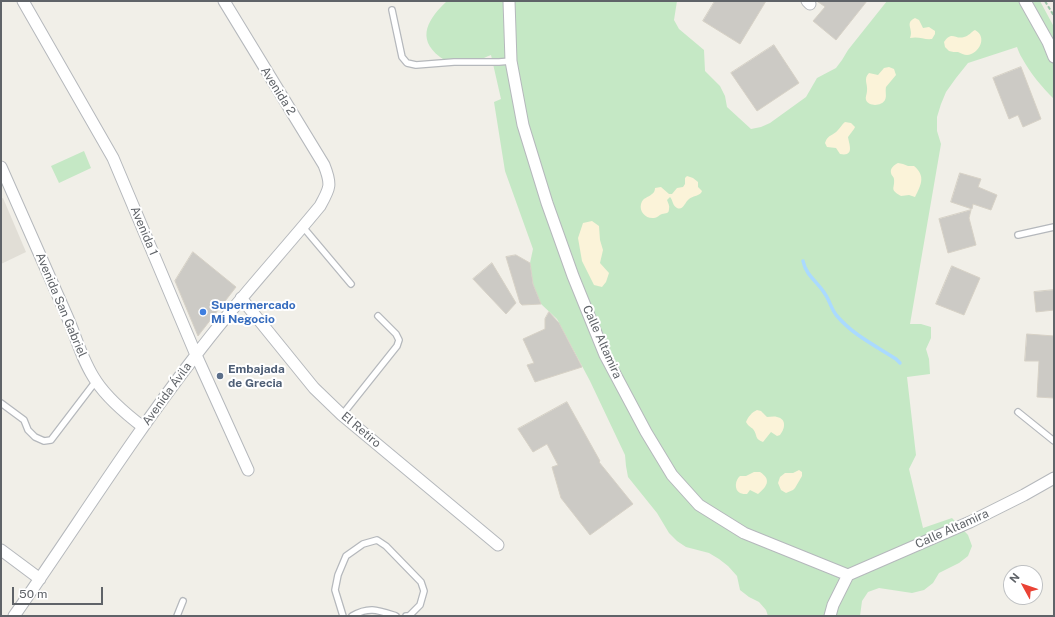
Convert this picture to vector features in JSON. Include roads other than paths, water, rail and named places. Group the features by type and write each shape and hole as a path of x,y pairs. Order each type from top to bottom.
{"street":[{"name":"Avenida 1","path":"23,1 113,158 196,355 248,470"},
{"name":"Avenida 2","path":"224,1 324,165 330,182"},
{"name":"Calle Altamira","path":"509,1 511,61 523,125 547,203 573,276 605,355 646,432 672,474 699,504 744,533 848,575 970,522 1054,478"},
{"path":"1025,1 1048,42 1054,58"},
{"name":"Avenida San Gabriel","path":"1,167 87,366 96,381 115,403 143,427"},
{"name":"Avenida Ávila","path":"14,616 143,427 196,355 320,206 328,192 330,182"},
{"name":"El Retiro","path":"242,298 314,388 342,415 498,545"},
{"path":"1,550 40,579"},
{"path":"830,616 833,606 848,575"}],"lane":[{"path":"392,10 402,57 407,63 416,65 454,62 511,61"},
{"path":"303,227 351,284"},
{"path":"1018,235 1054,227"},
{"path":"342,415 397,346 399,340 396,334 378,316"},
{"path":"1,402 24,420 28,430 35,437 44,441 51,440 96,381"},
{"path":"1018,412 1054,441"},
{"path":"343,616 335,590 338,575 346,556 363,544 377,540 386,546 421,582 424,591 420,605 409,616 406,616"},
{"path":"177,616 183,601"},
{"path":"352,616 359,612 371,609 396,616"}],"waterway":[{"path":"803,261 809,275 827,297 835,313 843,323 857,335 900,363"}],"place":[{"name":"Supermercado Mi Negocio","path":"203,312"},
{"name":"Embajada de Grecia","path":"220,376"}]}
